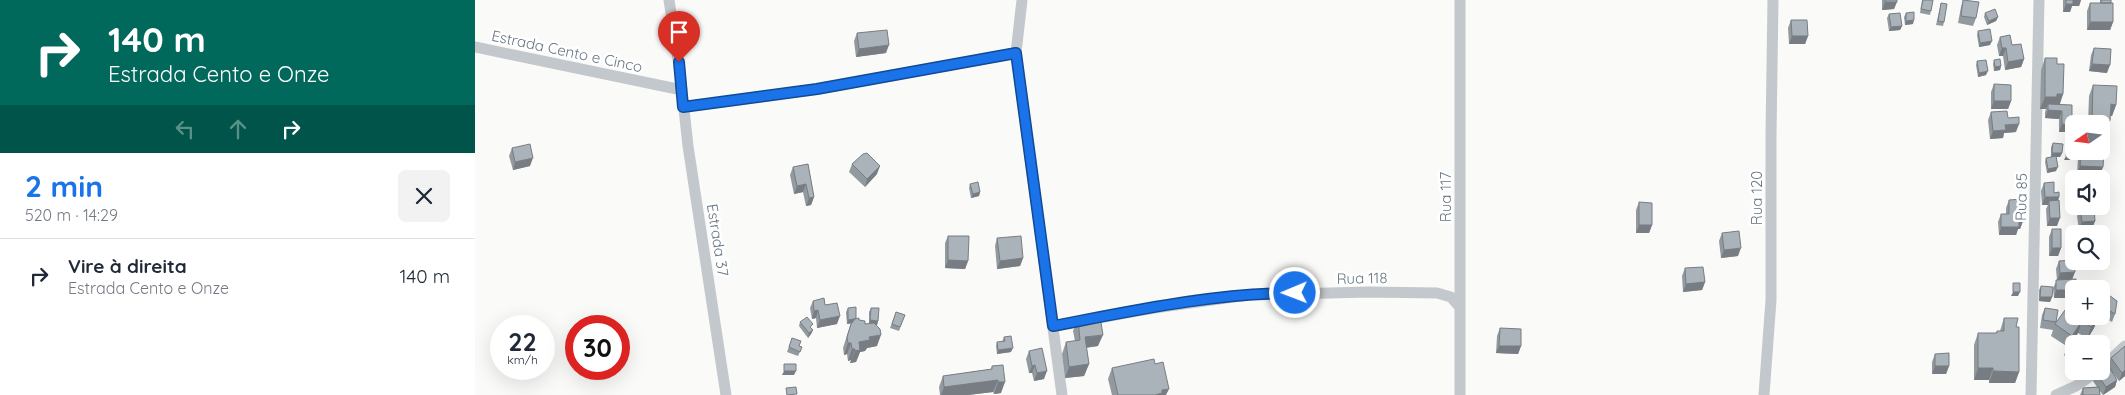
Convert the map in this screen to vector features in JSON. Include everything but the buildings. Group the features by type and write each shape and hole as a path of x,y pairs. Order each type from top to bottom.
{"street":[{"name":"Estrada 37","path":"669,0 726,395"},
{"path":"1022,0 1016,53 1062,395"},
{"name":"Rua 117","path":"1460,0 1460,395"},
{"name":"Rua 120","path":"1764,395 1771,300 1773,0"},
{"name":"Rua 85","path":"2031,395 2039,0"},
{"name":"Estrada Cento e Cinco","path":"475,47 682,90"},
{"path":"683,107 807,90 1016,53"},
{"name":"Rua 118","path":"1053,326 1163,307 1278,293 1437,293 1451,297 1459,306"},
{"path":"2110,360 2125,346"},
{"path":"2056,395 2085,380"}],"route":[{"path":"679,62 683,107 754,99 817,89 1016,53 1053,326 1248,295 1295,293"}]}
